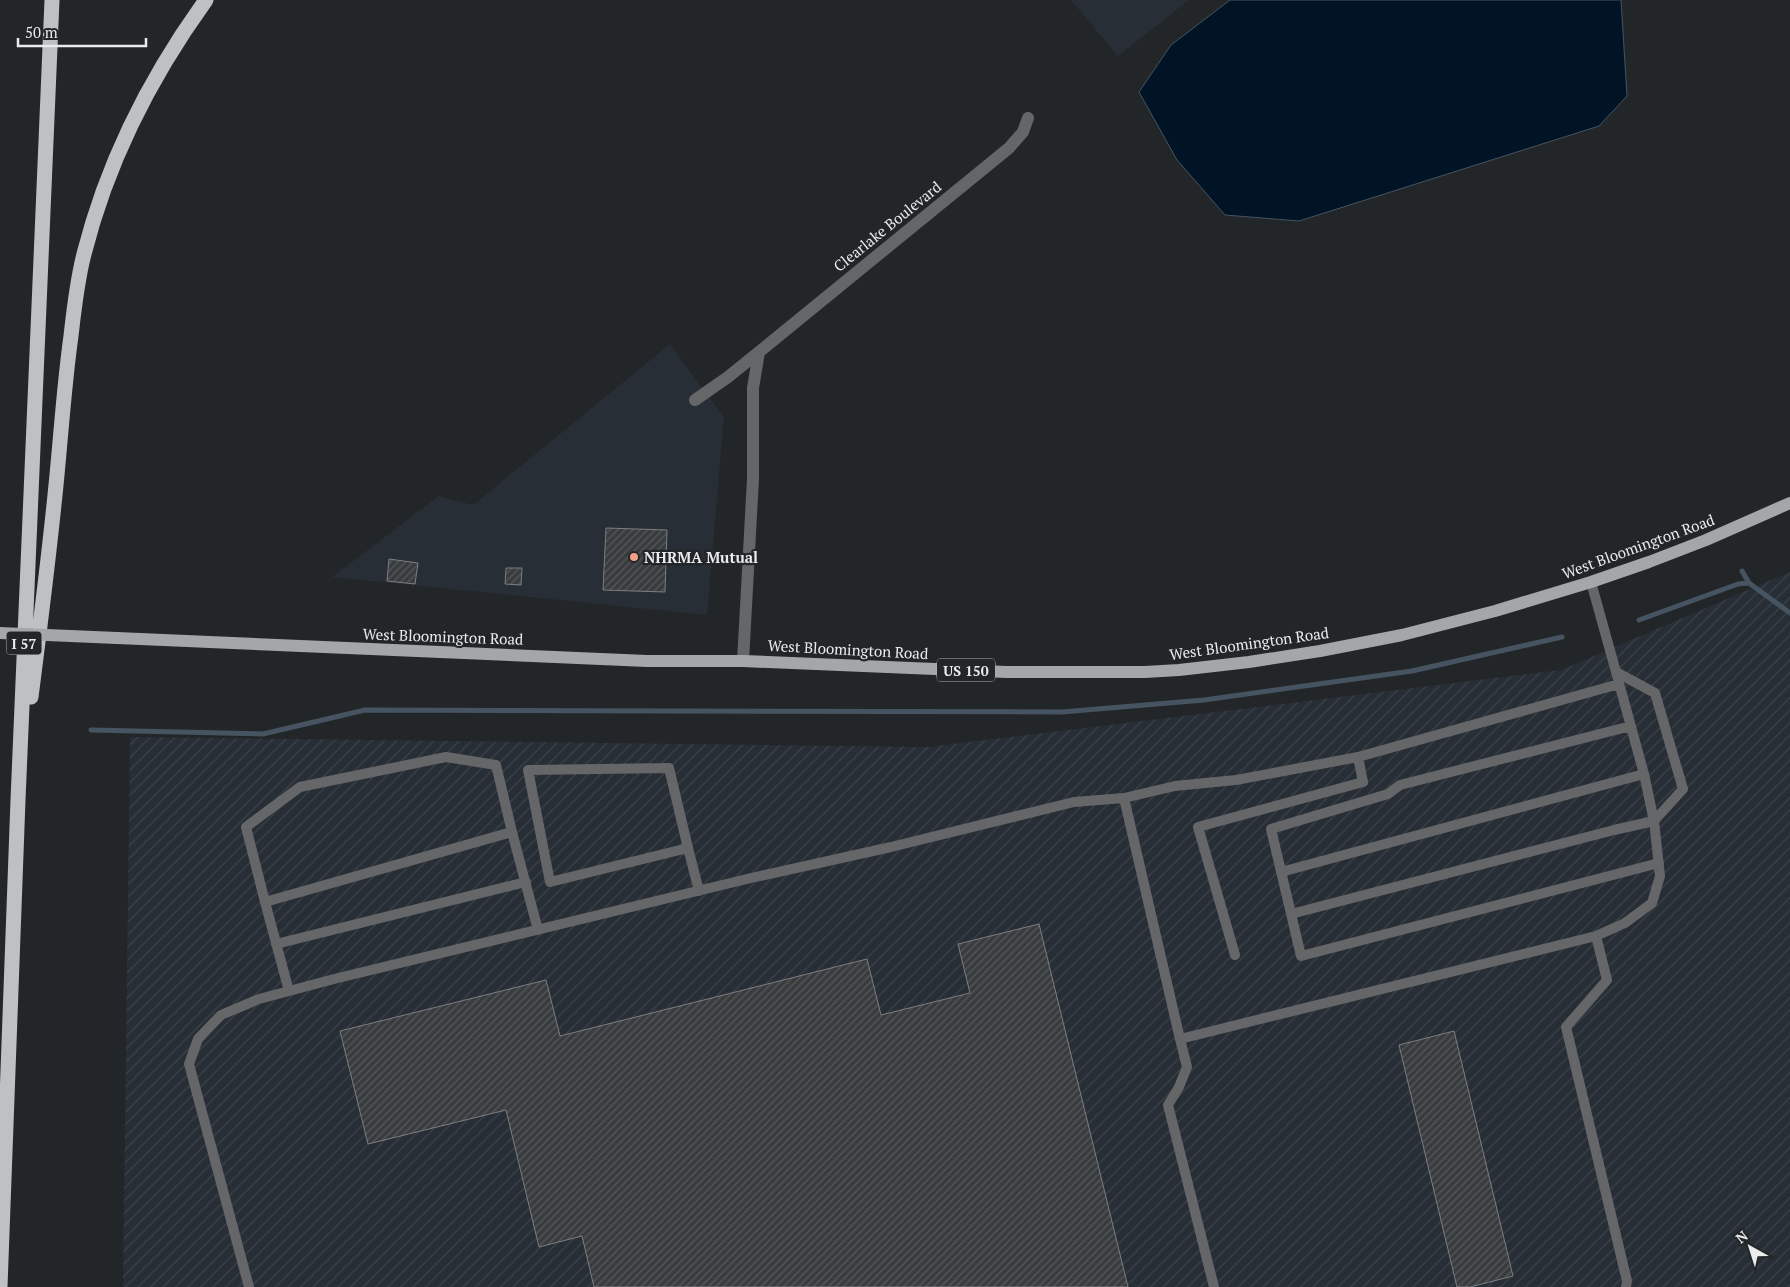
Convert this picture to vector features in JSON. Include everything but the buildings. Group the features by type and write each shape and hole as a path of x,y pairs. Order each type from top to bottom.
{"highway":[{"name":"I 57","path":"0,1287 18,800 52,0"},
{"path":"18,800 50,549 66,375 75,300 83,255 97,208 132,124 171,52 206,0"}],"main road":[{"name":"West Bloomington Road","path":"0,633 647,661 743,661 1006,672 1144,672 1178,670 1258,661 1320,651 1402,635 1495,611 1591,582 1694,545 1790,503"}],"street":[{"name":"Clearlake Boulevard","path":"695,400 759,352 1009,148 1023,132 1028,118"},
{"path":"743,661 753,479 753,388 759,352"}],"lane":[{"path":"1180,1039 1596,936 1625,923 1652,903 1660,876 1654,821 1644,774 1591,582"},
{"path":"1291,914 1654,821 1683,789 1655,693 1616,672"},
{"path":"249,1287 189,1064 198,1038 221,1015 259,999 289,991 1074,802 1124,798 1175,786 1236,780 1358,757 1619,684"},
{"path":"1631,726 1400,785 1388,794 1271,829 1301,956 1659,863"},
{"path":"289,991 246,827 300,787 446,756 496,766 538,930"},
{"path":"1235,956 1198,827 1363,782 1358,757"},
{"path":"688,848 550,882 528,770 669,768 699,891"},
{"path":"1281,872 1644,774"},
{"path":"1124,798 1187,1067 1179,1087 1168,1105 1214,1287"},
{"path":"265,902 512,832"},
{"path":"276,944 526,882"},
{"path":"1596,936 1607,980 1566,1027 1627,1281 1626,1287"}],"shaded area":[{"path":"1071,0 1189,0 1118,56"},
{"path":"670,344 724,417 707,615 332,577 439,496 473,505"},
{"path":"1790,572 1790,1287 123,1287 130,737 928,747 1561,670"}],"water":[{"path":"1230,0 1621,0 1627,96 1599,126 1299,221 1225,215 1177,160 1139,92 1171,45"}],"waterway":[{"path":"1742,571 1749,583 1790,613"},
{"path":"1639,620 1738,584 1749,583"},
{"path":"91,730 263,734 365,710 1062,712 1204,700 1412,671 1562,637"}],"place":[{"name":"NHRMA Mutual","path":"634,557"}]}
